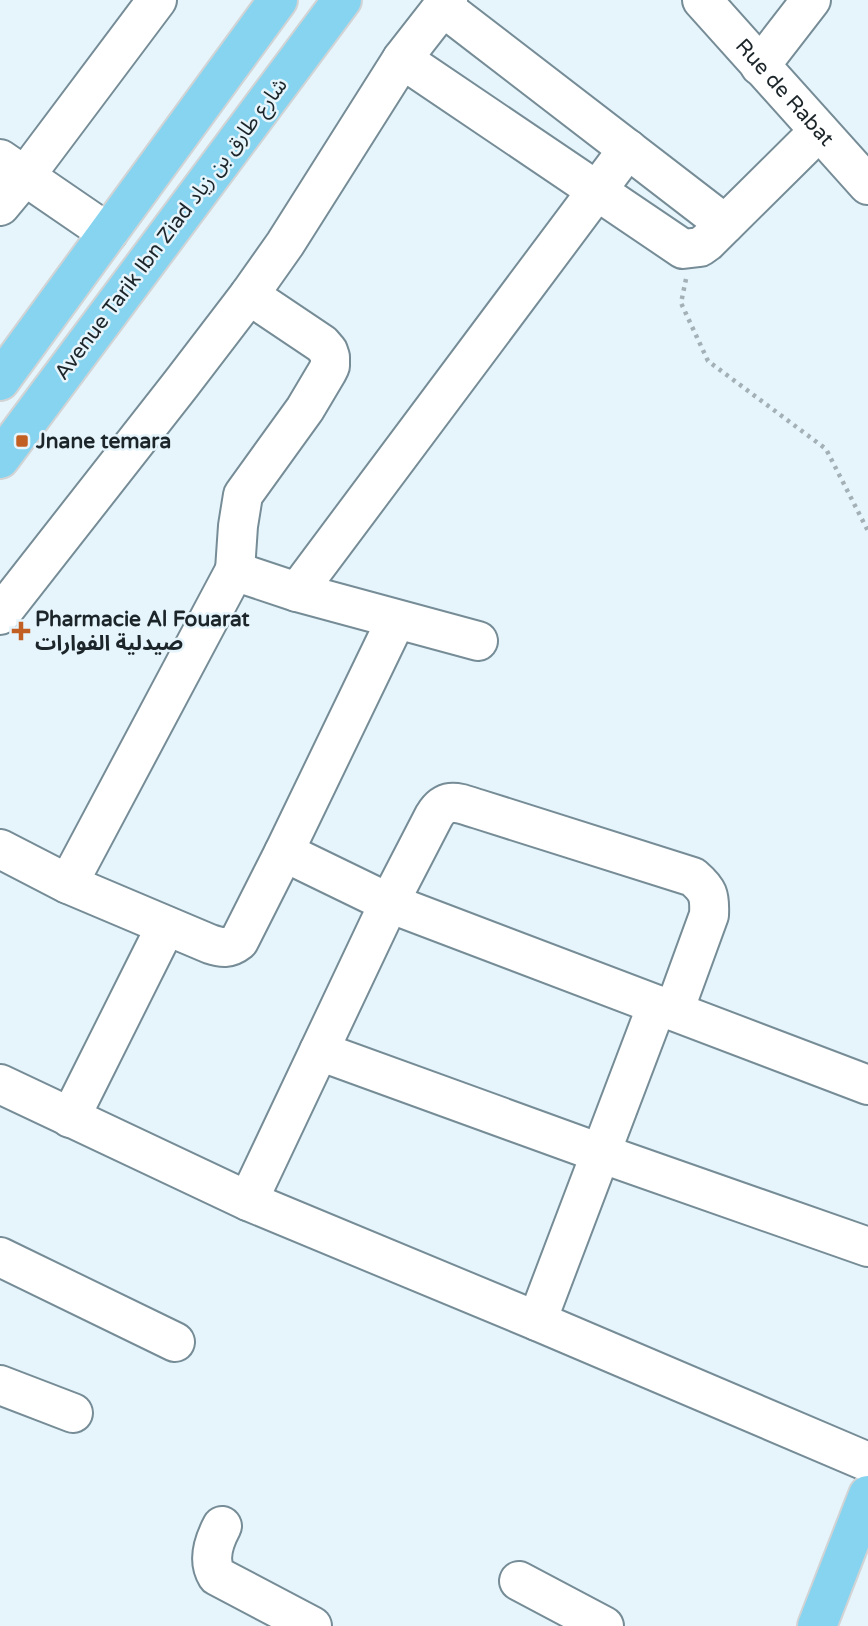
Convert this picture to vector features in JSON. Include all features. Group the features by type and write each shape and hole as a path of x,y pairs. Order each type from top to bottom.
{"main road":[{"path":"0,381 278,0"},
{"name":"Avenue Tarik Ibn Ziad شارع طارق بن زياد","path":"0,459 342,0"},
{"path":"817,1626 868,1495"}],"street":[{"path":"0,206 13,167 157,0"},
{"name":"Rue de Rabat","path":"702,0 868,185"},
{"path":"760,66 811,0"},
{"path":"0,615 249,295 285,244 402,59 446,3 725,224"},
{"path":"402,59 683,249 700,247 707,242 819,131"},
{"path":"297,592 628,149"},
{"path":"13,167 108,233"},
{"path":"68,884 235,569 243,495 305,409 330,366 328,351 322,344 249,295"},
{"path":"235,569 297,592 478,641"},
{"path":"0,849 68,884 166,926 221,948 235,945 240,941 396,620"},
{"path":"248,1201 389,903 439,807 445,803 456,803 478,809 693,877 704,886 710,899 709,915 600,1153 537,1321"},
{"path":"284,852 389,903 868,1085"},
{"path":"70,1118 166,926"},
{"path":"319,1051 868,1247"},
{"path":"0,1084 248,1201 868,1462"},
{"path":"0,1256 175,1342"},
{"path":"0,1385 73,1413"},
{"path":"222,1526 212,1553 217,1576 312,1626"},
{"path":"519,1581 604,1626"}],"path":[{"path":"692,249 681,303 708,361 826,449 868,531"}],"place":[{"name":"Jnane temara","path":"22,441"},
{"name":"Pharmacie Al Fouarat صيدلية الفوارات","path":"21,631"}]}
